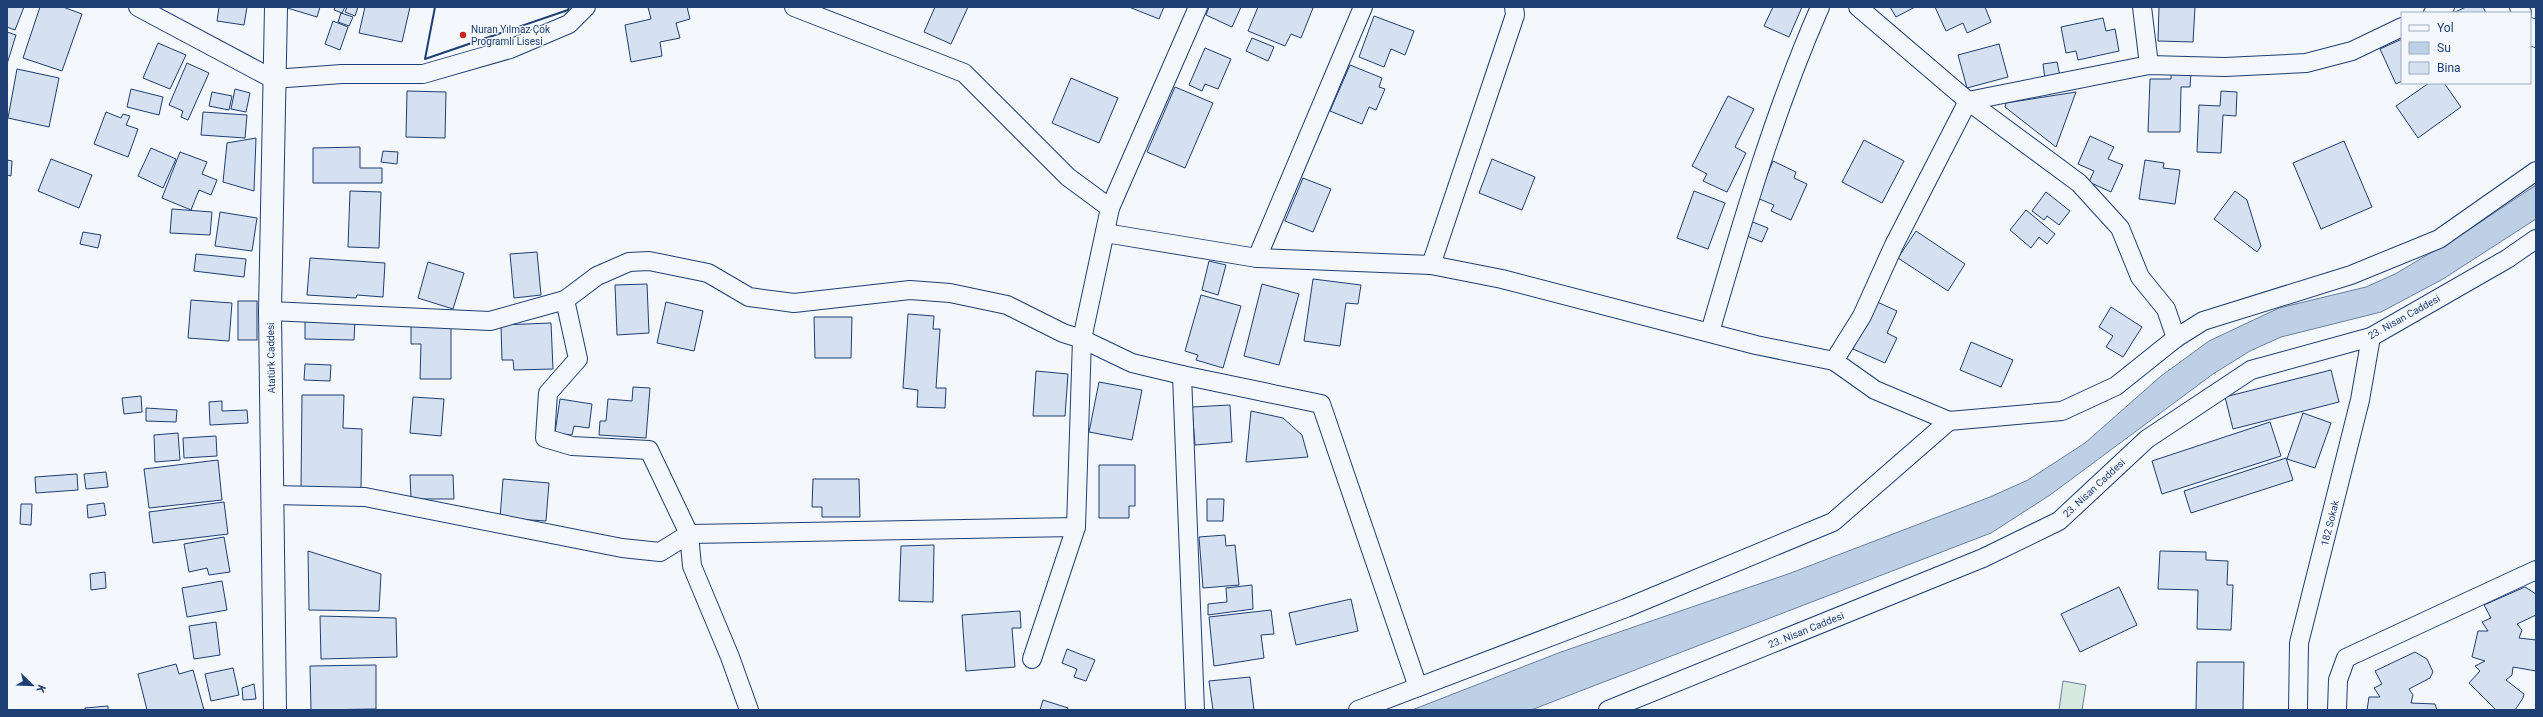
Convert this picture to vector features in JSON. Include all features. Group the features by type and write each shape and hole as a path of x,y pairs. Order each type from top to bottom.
{"main road":[{"name":"Atatürk Caddesi","path":"275,710 270,311 273,78 276,7"}],"street":[{"path":"138,7 273,78 342,74 423,74 510,49 570,24 586,7"},
{"path":"1032,659 1076,527 1082,339 1110,208 1198,7"},
{"path":"1257,258 1363,7"},
{"path":"1432,265 1515,15 1514,7"},
{"path":"1710,332 1740,226 1769,140 1797,60 1820,7"},
{"path":"1858,7 1968,101 2079,183 2120,228 2140,277 2166,309 2176,338"},
{"path":"2142,7 2149,65"},
{"path":"2435,12 2446,7"},
{"path":"803,8 964,73 1068,177 1110,208"},
{"path":"1968,101 2149,65 2225,68 2306,63 2352,51 2401,27"},
{"path":"2531,29 2536,38"},
{"path":"1834,361 1862,316 1894,245 1968,101"},
{"path":"1105,233 1257,258 1432,265 1502,279 1756,345 1834,361 1875,390 1949,421 2062,411 2116,386 2176,338 2203,321 2351,275 2439,239 2536,171"},
{"name":"23. Nisan Caddesi","path":"1608,710 1983,558 2058,521 2147,439 2251,370 2371,337 2507,259 2536,239"},
{"path":"270,311 490,321 564,300 597,276 629,262 650,261 708,273 749,297 794,303 910,290 950,293 1007,305 1063,333 1082,339 1132,363 1321,404 1418,687"},
{"path":"564,300 578,359 548,393 545,438 572,446 649,450 689,534 692,566 730,657 749,710"},
{"name":"182 Sokak","path":"2298,710 2299,643 2360,400 2371,337"},
{"path":"1182,375 1195,710"},
{"path":"1358,710 1626,608 1834,522 1949,421"},
{"path":"273,494 365,497 622,548 653,552 660,552 689,534 1076,527"},
{"path":"2337,710 2338,680 2346,658 2536,570"}],"shaded area":[{"path":"2063,681 2086,685 2082,710 2059,710"}],"water":[{"path":"2536,185 2536,219 2443,279 2381,312 2281,337 2250,351 2213,374 2050,495 1991,533 1531,710 1412,710 1561,652 1788,574 1990,497 2028,480 2085,443 2161,376 2209,341 2279,308 2366,287 2395,274 2461,235"}],"building":[{"path":"7,7 24,7 15,30 7,27"},
{"path":"40,7 63,7 82,14 62,71 23,58"},
{"path":"219,7 247,7 244,25 217,21"},
{"path":"284,7 320,7 317,17"},
{"path":"335,7 345,7 342,13 334,10"},
{"path":"347,7 358,7 355,16 345,12"},
{"path":"365,7 410,7 402,42 359,33"},
{"path":"648,7 687,7 690,19 676,23 680,38 660,42 662,56 631,62 625,25 651,19"},
{"path":"935,7 968,7 951,44 924,32"},
{"path":"1129,7 1164,7 1159,19"},
{"path":"1209,7 1241,7 1232,27 1206,15"},
{"path":"1258,7 1313,8 1301,38 1291,34 1285,46 1248,31"},
{"path":"1773,7 1802,7 1789,37 1764,26"},
{"path":"1890,7 1915,7 1896,17"},
{"path":"1935,7 1985,7 1991,22 1967,33 1963,23 1946,31"},
{"path":"2159,7 2195,7 2193,42 2158,41"},
{"path":"2466,7 2483,7 2486,12 2455,12"},
{"path":"341,13 353,17 349,26 338,22"},
{"path":"1374,16 1414,31 1405,55 1391,49 1384,67 1359,57"},
{"path":"2103,18 2106,31 2115,29 2119,51 2078,60 2076,51 2066,53 2061,27"},
{"path":"333,21 348,27 340,50 325,44"},
{"path":"7,32 16,35 7,64"},
{"path":"1252,38 1274,47 1268,61 1246,51"},
{"path":"2401,39 2401,82 2396,84 2380,49"},
{"path":"158,43 186,55 170,89 143,78"},
{"path":"1999,44 2008,77 1967,88 1958,55"},
{"path":"1205,48 1231,59 1218,89 1205,84 1202,91 1189,85"},
{"path":"2057,62 2060,76 2045,79 2043,64"},
{"path":"187,63 209,73 188,120 181,117 183,111 169,105"},
{"path":"1350,65 1382,78 1379,87 1385,89 1376,110 1369,107 1362,124 1330,111"},
{"path":"17,69 59,78 49,127 8,118"},
{"path":"2171,72 2191,73 2190,87 2181,87 2180,132 2148,132 2150,79 2171,79"},
{"path":"1071,78 1118,98 1099,143 1052,123"},
{"path":"2428,84 2445,84 2461,107 2418,138 2396,106"},
{"path":"1175,87 1213,103 1185,168 1147,152"},
{"path":"131,89 163,97 159,115 127,107"},
{"path":"235,89 250,93 246,112 231,109"},
{"path":"407,91 446,92 445,138 406,137"},
{"path":"2221,91 2237,92 2236,116 2223,115 2221,153 2197,152 2199,105 2220,106"},
{"path":"212,92 232,96 229,110 209,106"},
{"path":"2076,92 2056,147 2005,107 2006,103"},
{"path":"1728,96 1754,109 1735,147 1746,153 1727,192 1703,181 1707,174 1692,166"},
{"path":"106,112 121,118 123,114 130,116 126,125 138,129 128,157 94,144"},
{"path":"203,112 247,115 245,138 201,135"},
{"path":"2090,136 2114,147 2108,159 2123,165 2111,192 2089,182 2094,171 2078,164"},
{"path":"256,138 254,191 223,182 227,143"},
{"path":"1864,140 1904,161 1882,203 1842,182"},
{"path":"2344,141 2372,207 2321,229 2293,163"},
{"path":"360,147 360,168 382,168 382,183 313,183 313,148"},
{"path":"151,148 176,159 163,188 138,176"},
{"path":"383,151 398,152 397,164 381,162"},
{"path":"180,152 207,162 202,174 217,180 211,195 199,190 191,210 162,198"},
{"path":"51,159 92,175 79,208 38,191"},
{"path":"1492,159 1535,177 1522,210 1479,193"},
{"path":"7,160 12,161 11,176 7,175"},
{"path":"2145,160 2164,163 2163,168 2180,170 2175,204 2139,199"},
{"path":"1773,161 1796,172 1794,178 1807,184 1791,220 1771,211 1774,205 1757,198"},
{"path":"1303,178 1331,189 1313,232 1285,221"},
{"path":"350,191 381,192 379,248 348,247"},
{"path":"1694,191 1725,203 1708,249 1677,238"},
{"path":"2235,191 2247,200 2261,246 2257,252 2214,219"},
{"path":"2046,192 2070,211 2059,225 2047,216 2044,220 2032,211"},
{"path":"172,209 212,212 210,235 170,233"},
{"path":"2026,210 2055,234 2047,244 2039,237 2031,248 2010,230"},
{"path":"220,212 257,218 252,251 215,246"},
{"path":"1750,221 1768,228 1762,242 1744,235"},
{"path":"1916,231 1965,264 1948,291 1898,258"},
{"path":"83,232 101,235 98,248 80,244"},
{"path":"537,252 541,295 514,298 510,254"},
{"path":"196,254 246,259 244,277 194,271"},
{"path":"310,258 385,263 383,297 357,295 356,298 307,295"},
{"path":"1209,261 1226,265 1218,295 1202,290"},
{"path":"428,262 464,273 453,309 418,298"},
{"path":"1313,279 1361,285 1358,304 1346,303 1340,346 1304,341"},
{"path":"647,284 649,333 617,335 615,285"},
{"path":"1262,284 1299,294 1279,365 1244,356"},
{"path":"1201,295 1241,306 1223,368 1196,360 1198,355 1185,351"},
{"path":"191,300 232,303 229,341 188,338"},
{"path":"238,301 257,301 257,340 238,340"},
{"path":"1875,301 1897,311 1887,333 1897,338 1885,363 1853,349"},
{"path":"666,302 703,311 694,351 657,343"},
{"path":"2111,307 2142,327 2123,357 2106,347 2113,336 2099,327"},
{"path":"908,314 934,316 933,329 940,329 936,388 946,388 945,408 917,407 918,390 903,388"},
{"path":"814,317 852,317 851,358 815,358"},
{"path":"305,318 355,319 354,340 305,339"},
{"path":"551,323 553,369 514,370 513,360 502,360 501,325"},
{"path":"411,325 451,325 451,379 420,379 421,344 411,344"},
{"path":"1971,342 2013,360 2001,387 1960,370"},
{"path":"305,364 331,365 330,381 304,380"},
{"path":"2331,370 2339,402 2233,429 2225,397"},
{"path":"1036,371 1068,374 1065,416 1033,416"},
{"path":"1099,382 1142,390 1132,440 1089,432"},
{"path":"633,387 650,388 646,438 599,435 600,421 606,421 608,399 632,401"},
{"path":"302,395 344,395 343,428 362,429 361,489 301,488"},
{"path":"141,396 142,412 124,414 122,398"},
{"path":"413,397 444,399 441,436 410,433"},
{"path":"560,399 592,404 589,428 574,426 572,435 555,433"},
{"path":"222,401 222,411 247,410 248,423 210,425 209,402"},
{"path":"1230,405 1232,442 1195,445 1192,407"},
{"path":"146,408 177,410 176,422 146,421"},
{"path":"1251,411 1283,418 1302,435 1308,457 1246,462"},
{"path":"2303,413 2331,423 2315,468 2287,459"},
{"path":"2270,422 2281,456 2162,494 2152,461"},
{"path":"178,433 180,460 155,462 154,435"},
{"path":"216,436 217,456 184,458 183,438"},
{"path":"2286,458 2293,480 2191,513 2184,491"},
{"path":"218,460 222,500 149,508 144,469"},
{"path":"1099,465 1135,465 1135,506 1129,506 1129,518 1099,518"},
{"path":"106,472 108,487 86,489 84,474"},
{"path":"77,474 78,490 36,493 35,477"},
{"path":"410,475 453,475 454,499 411,499"},
{"path":"503,479 549,483 546,521 500,518"},
{"path":"813,479 859,479 860,517 822,517 822,507 812,507"},
{"path":"1207,499 1224,499 1223,521 1207,521"},
{"path":"224,502 228,534 153,543 149,512"},
{"path":"104,503 106,515 88,518 87,505"},
{"path":"21,504 32,504 31,525 20,524"},
{"path":"1225,535 1226,546 1235,545 1239,585 1203,588 1199,537"},
{"path":"224,537 230,572 209,575 207,568 189,572 184,544"},
{"path":"934,545 933,602 899,601 901,546"},
{"path":"308,551 381,574 379,611 309,610"},
{"path":"2160,551 2206,552 2206,560 2228,561 2227,585 2233,585 2231,630 2197,629 2198,590 2158,589"},
{"path":"105,572 106,588 91,590 90,574"},
{"path":"222,581 227,610 187,617 182,588"},
{"path":"1252,585 1253,609 1208,615 1208,604 1227,602 1226,588"},
{"path":"2119,587 2137,625 2080,652 2061,614"},
{"path":"2525,587 2536,594 2536,615 2517,624 2522,630 2519,638 2536,640 2536,671 2513,667 2512,675 2506,680 2524,694 2523,698 2515,710 2496,710 2469,683 2480,671 2475,666 2485,661 2472,657 2478,631 2488,631 2482,622 2491,618 2484,605"},
{"path":"1351,599 1358,631 1296,645 1289,613"},
{"path":"1271,610 1274,634 1261,635 1264,658 1214,666 1209,617"},
{"path":"1020,611 1021,628 1012,628 1015,667 966,671 962,615"},
{"path":"320,616 396,618 397,657 321,659"},
{"path":"216,622 220,655 194,659 189,626"},
{"path":"1067,649 1095,660 1086,681 1074,677 1077,669 1062,663"},
{"path":"2415,652 2427,659 2433,672 2430,678 2409,689 2413,695 2411,703 2435,704 2437,710 2367,710 2369,697 2380,697 2374,688 2382,684 2375,671"},
{"path":"2197,662 2244,662 2243,710 2196,710"},
{"path":"176,664 179,674 193,670 204,710 147,710 138,674"},
{"path":"376,665 376,709 311,710 310,666"},
{"path":"233,668 239,695 211,701 205,674"},
{"path":"1250,677 1254,710 1213,710 1209,681"},
{"path":"254,684 256,699 243,700 242,688"},
{"path":"1043,700 1068,708 1067,710 1040,710"},
{"path":"108,706 108,710 85,710 85,708"}],"wall":[{"path":"435,7 425,59 568,10 569,7"}],"place":[{"name":"Nuran Yılmaz Çok Programlı Lisesi","path":"463,35"}]}
